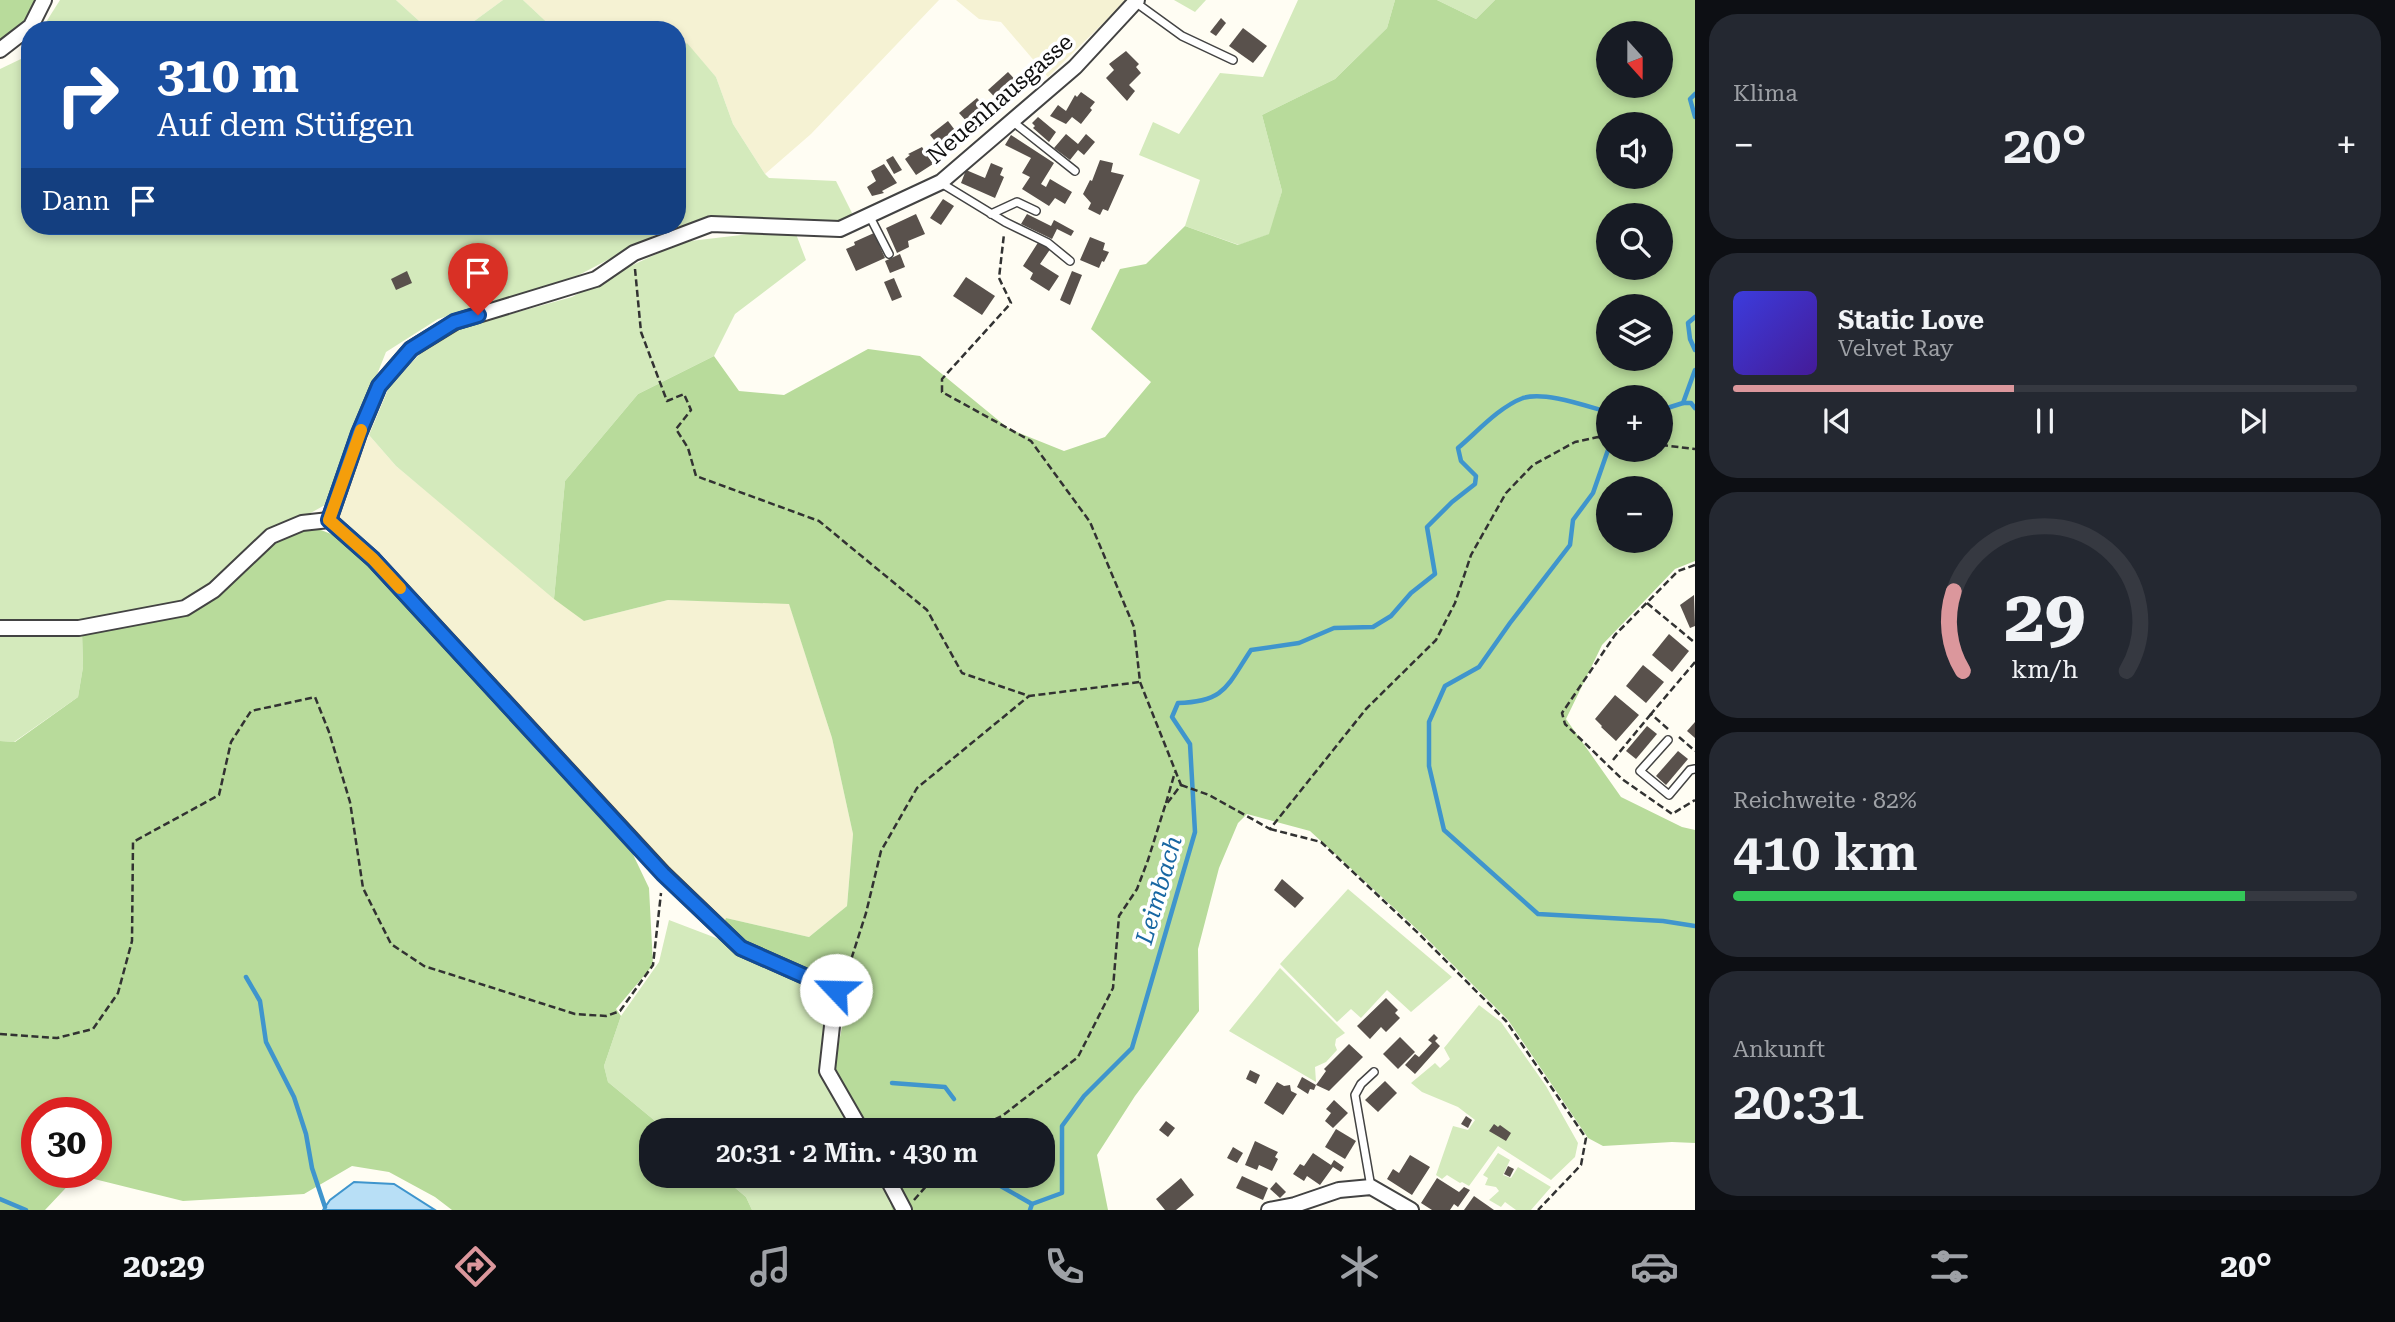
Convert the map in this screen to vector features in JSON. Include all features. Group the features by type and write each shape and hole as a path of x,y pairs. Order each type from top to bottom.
{"street":[{"path":"34,21 44,0"},
{"name":"Neuenhausgasse","path":"686,233 711,224 840,229 941,182 1075,67 1136,1"},
{"path":"0,50 21,34"},
{"name":"Neuenhausgasse","path":"634,253 682,235"},
{"path":"329,520 359,433 379,386 411,349 454,322 596,279 634,253"},
{"path":"0,628 79,628 185,608 214,590 271,536 302,523 329,520 373,559 663,874 741,948 836,990 827,1070 854,1118"},
{"path":"1269,1210 1295,1205 1339,1190 1371,1187 1411,1210"},
{"path":"892,1188 904,1210"}],"lane":[{"path":"1136,1 1182,36 1233,60"},
{"path":"1012,121 1075,171"},
{"path":"941,182 1005,222 1048,243 1070,261"},
{"path":"991,214 1017,202 1036,211"},
{"path":"869,215 889,254"},
{"path":"1668,740 1640,771 1669,795 1690,770 1695,769"},
{"path":"1371,1187 1355,1095 1361,1084 1374,1072"}],"path":[{"path":"1005,222 999,278 1012,303 942,379 942,392 1031,441 1090,522 1134,627 1140,682 1181,785 1209,795 1270,829 1321,842 1506,1021 1586,1138 1581,1165 1538,1210"},
{"path":"634,253 641,332 667,401 684,394 691,410 676,429 688,448 696,476 819,521 928,610 962,673 1029,696 1140,682"},
{"path":"1270,829 1366,709 1436,640 1455,603 1471,555 1506,493 1533,465 1575,442 1596,437"},
{"path":"1673,446 1695,449"},
{"path":"1695,565 1678,571 1615,635 1562,713 1565,724 1622,779 1672,814 1695,800"},
{"path":"1647,603 1695,642"},
{"path":"1613,760 1695,662"},
{"path":"836,990 850,963 881,851 917,788 1029,696"},
{"path":"0,1034 57,1038 93,1029 118,993 132,941 133,842 219,795 231,742 251,711 315,697 329,732 350,802 363,888 391,944 424,966 575,1014 606,1016 620,1011 653,965 663,874"},
{"path":"1651,714 1695,751"},
{"path":"998,1118 1078,1057 1113,988 1119,916 1137,889 1149,860 1175,772"},
{"path":"1165,806 1181,785"},
{"path":"904,1210 924,1188"}],"shaded area":[{"path":"396,0 503,0 474,21 419,21"},
{"path":"523,0 939,0 811,134 765,174 733,124 716,77 686,45 686,21 545,21"},
{"path":"956,0 1127,0 1048,77 1001,22 979,19"},
{"path":"369,435 396,466 584,621 668,600 789,603 832,738 853,834 847,906 809,937 726,918 721,928 337,518"}],"green space":[{"path":"0,0 35,0 29,14 24,21 21,21 21,26 0,48"},
{"path":"60,0 396,0 419,21 47,21"},
{"path":"503,0 523,0 545,21 474,21"},
{"path":"1174,0 1206,0 1195,12"},
{"path":"1298,0 1395,0 1387,28 1335,79 1262,115 1282,191 1270,234 1239,245 1185,226 1200,180 1139,155 1153,122 1179,134 1220,73 1263,77"},
{"path":"1395,0 1437,0 1476,19 1495,0 1695,0 1695,561 1675,569 1602,645 1566,719 1621,797 1682,827 1695,830 1695,1143 1603,1146 1588,1138 1508,1020 1420,932 1310,831 1247,814 1238,823 1219,868 1198,949 1199,1011 1135,1096 1097,1155 1108,1210 892,1210 886,1188 1055,1188 1055,1118 858,1118 831,1082 844,1017 819,983 721,928 726,918 809,937 847,906 853,834 832,738 789,604 668,600 584,621 554,599 565,481 638,394 714,356 739,391 784,395 868,349 920,356 1009,429 1064,451 1105,437 1151,382 1091,329 1120,269 1146,264 1185,226 1238,245 1269,234 1282,191 1262,115 1335,79 1387,28"},
{"path":"1437,0 1495,0 1476,19"},
{"path":"686,44 716,77 733,124 765,174 769,178 836,181 852,213 847,220 714,220 686,227"},
{"path":"21,59 21,235 655,235 577,276 438,319 386,352 325,505 271,535 184,606 81,624 0,622 0,69"},
{"path":"758,233 796,234 806,260 735,314 714,356 638,394 565,481 554,599 396,466 369,435 389,387 428,345 467,326 572,297 682,242"},
{"path":"308,525 344,539 370,563 629,846 649,888 653,965 616,1009 621,1016 604,1066 608,1082 652,1118 639,1118 639,1188 735,1188 746,1197 752,1210 452,1210 435,1197 389,1172 352,1166 304,1194 183,1201 112,1183 112,1097 21,1097 21,1188 66,1188 45,1210 0,1210 0,741 15,742 78,697 83,667 82,632 185,609 272,540"},
{"path":"0,633 82,634 83,667 78,697 14,742 0,741"},
{"path":"1348,889 1452,977 1411,1012 1387,990 1361,1018 1351,1009 1337,1022 1280,964"},
{"path":"669,920 724,941 817,988 830,1005 823,1071 849,1118 652,1118 608,1082 604,1066 621,1016 659,962"},
{"path":"1280,968 1345,1033 1336,1039 1337,1050 1326,1062 1315,1067 1316,1082 1229,1031"},
{"path":"1479,1005 1501,1022 1546,1086 1578,1143 1575,1157 1551,1180 1498,1146 1469,1186 1447,1175 1442,1179 1436,1175 1453,1126 1468,1130 1475,1120 1458,1107 1422,1092 1411,1083 1435,1063 1440,1068 1450,1059 1444,1048"},
{"path":"1498,1153 1510,1160 1503,1175 1511,1178 1518,1167 1551,1187 1531,1210 1516,1210 1505,1202 1501,1207 1489,1200 1499,1191 1496,1187 1485,1185 1488,1178 1483,1175"},
{"path":"735,1188 885,1188 892,1210 752,1210 746,1197"}],"water":[{"path":"354,1182 394,1184 435,1210 323,1210 330,1200"}],"building":[{"path":"1221,18 1226,23 1216,36 1210,32"},
{"path":"1243,28 1267,46 1253,63 1229,46"},
{"path":"1126,51 1139,64 1136,67 1141,73 1129,85 1135,91 1127,101 1106,78 1114,70 1109,64"},
{"path":"1008,72 1023,88 1003,106 988,90"},
{"path":"1081,92 1095,102 1081,124 1072,117 1066,124 1050,116 1058,105 1066,111 1075,95 1077,97"},
{"path":"977,98 994,117 976,132 959,113"},
{"path":"1038,117 1056,132 1049,142 1033,128 1035,126 1032,123"},
{"path":"948,121 964,142 947,156 930,135"},
{"path":"1066,134 1078,144 1086,134 1095,142 1084,155 1078,150 1070,160 1054,148"},
{"path":"1011,135 1054,163 1041,184 1046,187 1050,179 1072,192 1065,204 1055,198 1049,206 1022,189 1030,177 1022,173 1031,158 1005,145"},
{"path":"922,147 933,164 916,175 905,159 910,155 908,154"},
{"path":"893,156 902,170 894,174 886,160"},
{"path":"1100,160 1113,163 1111,172 1124,175 1108,211 1103,209 1100,215 1088,209 1091,203 1083,194 1090,180 1092,181"},
{"path":"991,163 1003,168 1000,175 1004,177 995,198 961,183 966,170 985,178"},
{"path":"884,164 897,183 882,191 884,193 872,196 867,187 876,181 871,171"},
{"path":"943,199 954,206 941,225 930,218"},
{"path":"916,214 925,234 908,241 909,247 897,253 886,228"},
{"path":"1027,214 1051,226 1054,220 1074,231 1071,236 1057,229 1052,239 1021,224"},
{"path":"874,233 885,258 856,271 846,249 855,245 854,242"},
{"path":"1090,237 1105,243 1103,250 1109,252 1099,268 1080,260"},
{"path":"1039,241 1051,248 1040,264 1059,276 1049,291 1030,279 1033,273 1023,266"},
{"path":"900,254 905,267 890,273 885,261"},
{"path":"407,271 412,283 396,290 391,279"},
{"path":"1072,271 1082,275 1070,305 1060,300"},
{"path":"966,277 995,296 982,315 953,296"},
{"path":"894,278 902,297 892,301 884,282"},
{"path":"1694,595 1695,626 1690,628 1680,605"},
{"path":"1669,634 1689,651 1672,672 1652,655"},
{"path":"1643,665 1664,682 1646,703 1626,686"},
{"path":"1615,695 1639,715 1616,741 1595,719"},
{"path":"1695,722 1695,738 1687,731"},
{"path":"1647,726 1657,734 1636,759 1626,751"},
{"path":"1678,751 1688,759 1666,785 1656,776"},
{"path":"1282,879 1304,898 1295,908 1274,890"},
{"path":"1386,998 1398,1010 1395,1013 1400,1018 1386,1032 1381,1027 1370,1039 1357,1026"},
{"path":"1434,1034 1438,1038 1435,1041 1440,1046 1415,1074 1405,1065 1415,1054 1419,1057 1432,1043 1428,1040"},
{"path":"1400,1037 1415,1052 1398,1069 1383,1054"},
{"path":"1349,1044 1363,1057 1329,1091 1316,1085 1326,1071 1324,1069"},
{"path":"1250,1070 1260,1075 1256,1084 1246,1079"},
{"path":"1302,1077 1316,1085 1308,1094 1297,1087"},
{"path":"1385,1081 1397,1093 1378,1112 1365,1100"},
{"path":"1277,1082 1284,1086 1290,1085 1291,1091 1297,1094 1283,1115 1264,1103"},
{"path":"1334,1100 1348,1113 1333,1128 1325,1121 1331,1113 1326,1109"},
{"path":"1466,1116 1472,1120 1468,1128 1461,1124"},
{"path":"1166,1121 1175,1128 1168,1137 1159,1130"},
{"path":"1494,1124 1511,1133 1506,1141 1489,1131"},
{"path":"1336,1129 1356,1141 1345,1159 1325,1147"},
{"path":"1255,1141 1278,1152 1275,1157 1278,1159 1272,1171 1259,1165 1257,1170 1245,1165"},
{"path":"1233,1147 1243,1153 1237,1163 1227,1158"},
{"path":"1313,1153 1331,1165 1334,1160 1344,1167 1341,1172 1333,1167 1320,1185 1307,1176 1304,1181 1293,1174 1300,1164 1304,1166"},
{"path":"1410,1155 1430,1167 1412,1195 1387,1179 1393,1169 1399,1173"},
{"path":"1508,1166 1514,1169 1510,1177 1504,1174"},
{"path":"1242,1176 1268,1188 1263,1200 1236,1188"},
{"path":"1181,1178 1194,1195 1176,1210 1165,1210 1156,1199"},
{"path":"1437,1178 1459,1192 1464,1187 1470,1190 1458,1207 1454,1204 1450,1210 1432,1210 1421,1203"},
{"path":"1276,1182 1286,1192 1280,1198 1270,1189"},
{"path":"1474,1196 1494,1210 1464,1210"}],"waterway":[{"name":"Leimbach","path":"1695,94 1690,99 1695,117"},
{"name":"Leimbach","path":"1695,317 1688,323 1695,350"},
{"name":"Leimbach","path":"1673,406 1683,403 1695,370"},
{"name":"Leimbach","path":"1030,1210 1032,1204 1062,1193 1062,1126 1084,1096 1132,1048 1195,832 1190,744 1172,717 1178,703 1206,699 1223,690 1251,650 1299,643 1334,628 1373,627 1391,616 1411,593 1435,574 1427,527 1475,484 1476,476 1461,461 1458,448 1505,407 1523,398 1542,396 1596,409"},
{"path":"1683,403 1691,403 1695,408"},
{"path":"1604,462 1593,493 1573,520 1570,545 1479,667 1445,686 1429,722 1429,766 1444,830 1538,914 1663,921 1695,926"},
{"path":"246,977 260,1001 266,1042 294,1097 325,1207"},
{"path":"892,1083 945,1087 954,1099"},
{"path":"1004,1188 1032,1204"},
{"path":"0,1199 26,1210"}],"slow traffic":[{"path":"361,430 329,520 373,559 400,588"}],"route":[{"path":"478,315 454,322 411,349 379,386 359,433 329,520 373,559 663,874 741,948 836,990"}]}
